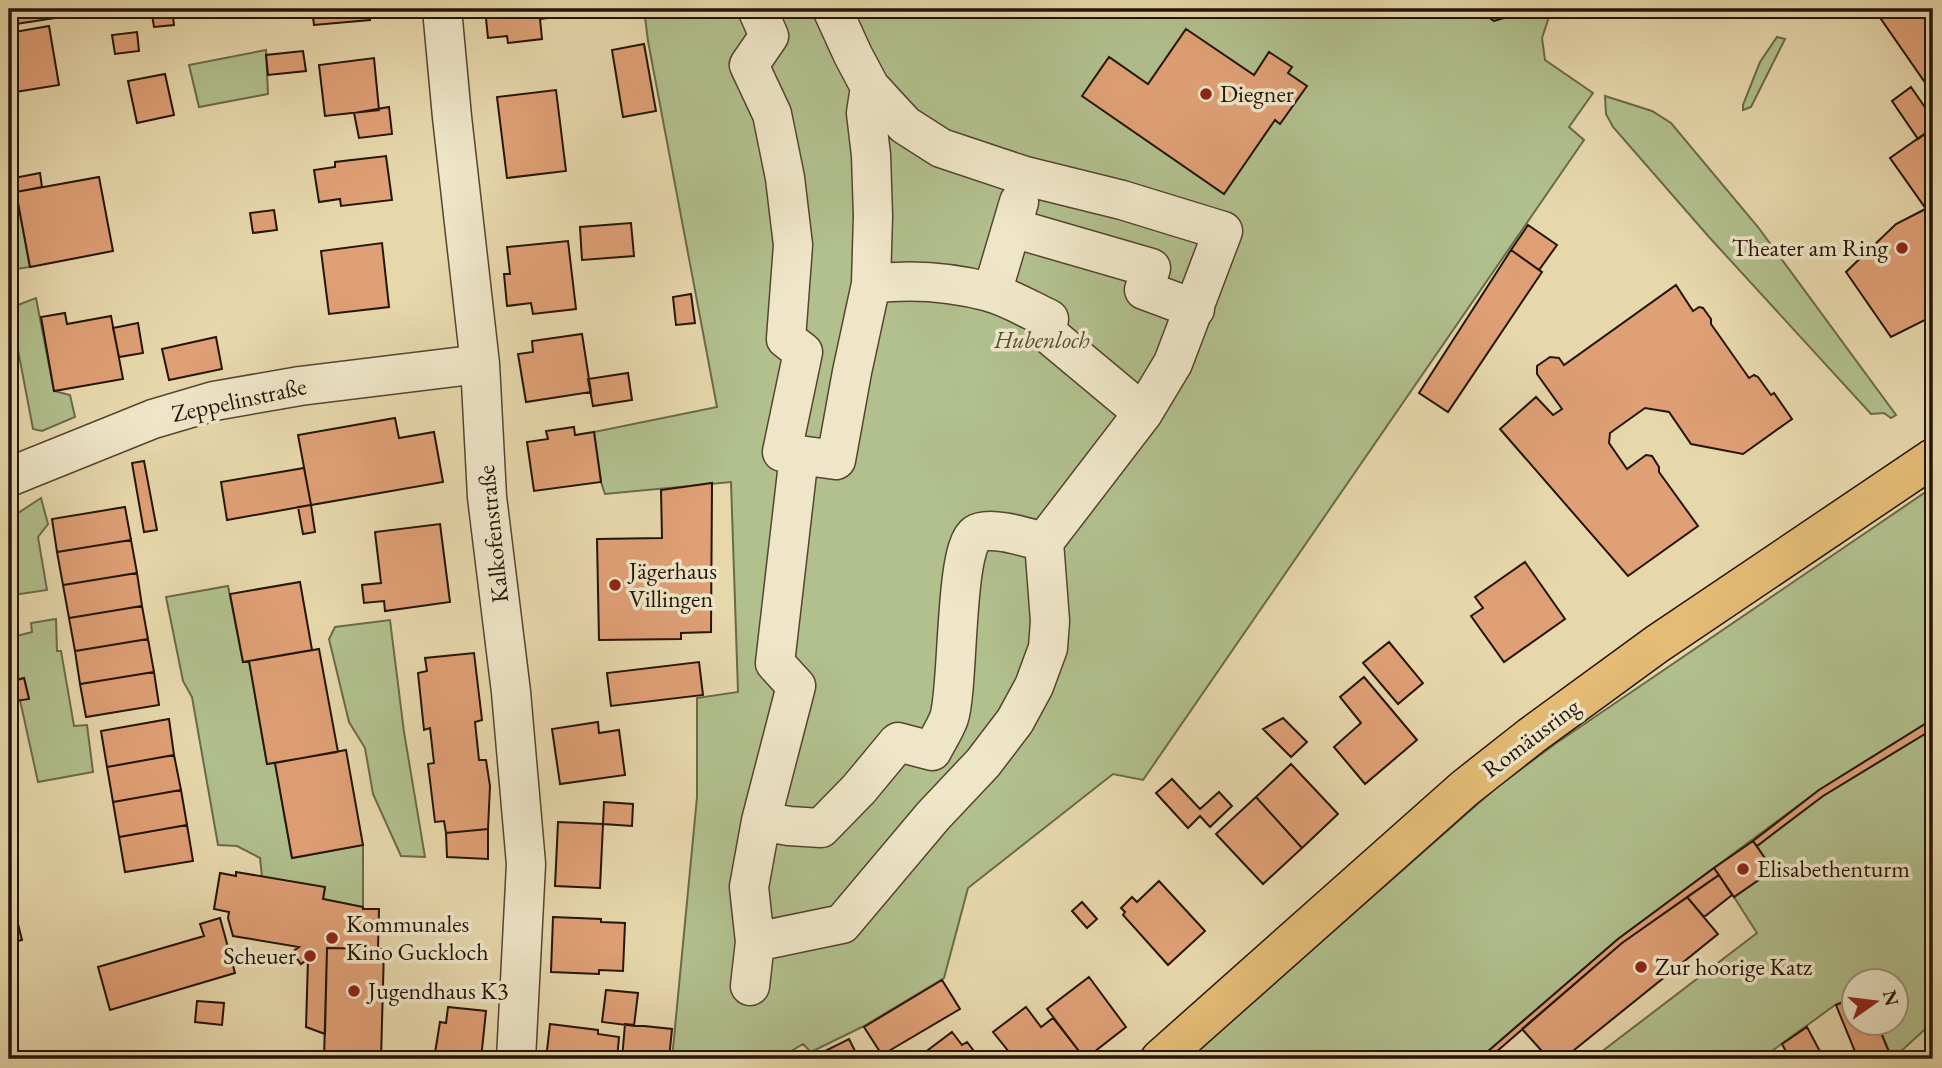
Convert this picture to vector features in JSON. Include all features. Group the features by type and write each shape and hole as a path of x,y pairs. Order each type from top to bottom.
{"main road":[{"name":"Romäusring","path":"1160,1059 1465,788 1509,753 1657,644 1933,458"}],"street":[{"name":"Kalkofenstraße","path":"443,9 452,117 480,364 487,497 511,692 526,864 516,1059"},
{"path":"757,9 769,36 748,65 772,114 785,178 793,245 786,339 803,352 782,452 799,456 836,460 871,284 873,216 871,155 866,113 870,87"},
{"path":"755,942 842,924 933,816 983,763 1015,721 1034,686 1048,648 1050,621 1044,542 1143,413 1173,363 1223,231 1122,200 1025,176 941,148 905,125 870,87 832,9"},
{"path":"992,293 1013,228 1025,176"},
{"path":"1013,228 1152,268 1144,289 1195,309"},
{"path":"871,284 901,280 951,285 992,293 1049,319 1046,332 1143,413"},
{"name":"Zeppelinstraße","path":"10,467 214,401 300,386 480,364"},
{"path":"750,986 755,942 749,887 761,821 796,686 775,663 799,456"},
{"path":"761,821 821,828 859,789 898,742 932,751 949,717 962,574 971,540 980,532 1010,533 1044,542"}],"green space":[{"name":"Hubenloch","path":"644,9 1481,9 1482,13 1494,21 1504,18 1511,9 1535,9 1549,17 1542,38 1545,60 1593,93 1569,127 1584,140 1143,780 1113,774 968,888 944,978 864,1026 811,1052 803,1044 778,1059 672,1059 697,797 697,698 738,692 731,482 605,494 594,432 717,407"},
{"path":"1777,37 1785,39 1751,107 1743,110 1760,62"},
{"path":"266,50 268,94 199,107 189,65"},
{"path":"1605,96 1652,111 1671,123 1758,227 1896,415 1891,418 1884,413 1871,414 1709,237 1613,127 1606,114"},
{"path":"16,192 30,267 9,270 9,195"},
{"path":"36,298 54,391 70,395 75,417 42,431 33,429 10,308"},
{"path":"1933,487 1933,719 1819,790 1618,939 1479,1059 1188,1059 1497,787 1555,744"},
{"path":"41,498 48,524 38,537 47,590 9,593 9,519"},
{"path":"228,586 243,662 249,661 267,764 275,763 292,858 363,845 363,907 323,899 325,888 262,877 260,858 237,846 218,845 192,697 183,681 166,597"},
{"path":"56,619 57,651 61,651 74,726 87,725 93,772 38,782 20,700 29,698 24,678 15,680 9,638 32,632 31,623"},
{"path":"390,620 404,732 425,857 401,856 373,794 365,748 349,722 329,639 335,627"},
{"path":"1933,729 1933,1022 1899,1053 1891,1056 1883,1036 1910,1036 1910,967 1840,967 1840,1003 1761,1059 1592,1059 1757,933 1734,897 1773,870 1757,846 1823,796"}],"building":[{"path":"9,9 60,9 62,17 9,25"},
{"path":"151,9 172,9 174,25 154,27"},
{"path":"312,9 369,9 370,20 314,25"},
{"path":"485,9 547,9 549,18 540,19 542,39 508,43 507,36 488,38"},
{"path":"1481,9 1511,9 1504,18 1494,21 1482,13"},
{"path":"1874,9 1933,9 1933,94"},
{"path":"1874,9 1933,9 1933,94"},
{"path":"49,26 59,85 9,93 9,33"},
{"path":"1186,29 1254,75 1269,52 1292,67 1288,73 1307,86 1280,124 1275,120 1224,194 1082,96 1109,57 1148,84"},
{"path":"137,32 139,51 115,54 112,35"},
{"path":"644,44 656,111 623,117 612,50"},
{"path":"303,51 306,71 268,75 266,55"},
{"path":"374,58 379,110 325,116 319,65"},
{"path":"165,74 174,115 137,123 128,81"},
{"path":"1911,87 1933,119 1933,128 1918,139 1892,101"},
{"path":"556,90 566,171 507,178 497,97"},
{"path":"389,107 392,134 359,138 354,113"},
{"name":"Theater am Ring","path":"1933,128 1933,316 1891,337 1846,272 1896,224 1926,209 1890,158"},
{"path":"1933,128 1933,205 1926,209 1890,158"},
{"path":"386,156 392,200 341,206 340,199 319,202 314,170 335,167 335,162"},
{"path":"40,173 42,187 16,192 14,178"},
{"path":"99,177 113,251 30,267 16,192"},
{"name":"Theater am Ring","path":"1933,205 1933,316 1891,337 1846,272 1896,224"},
{"path":"274,210 277,230 253,233 250,213"},
{"path":"631,223 634,256 582,260 580,227"},
{"path":"1528,225 1557,245 1539,270 1511,250"},
{"path":"568,241 576,309 533,314 531,303 507,306 504,274 510,274 507,247"},
{"path":"382,243 389,307 329,314 321,251"},
{"path":"1511,250 1542,272 1448,412 1419,393"},
{"path":"1676,285 1693,311 1699,307 1703,308 1711,319 1711,324 1749,378 1754,375 1758,377 1771,395 1774,393 1792,419 1743,454 1691,444 1669,412 1645,408 1610,433 1609,443 1627,469 1646,455 1652,456 1659,472 1698,526 1628,576 1500,429 1536,397 1553,415 1562,409 1537,374 1537,366 1550,357 1559,358 1564,365"},
{"path":"691,294 695,323 676,325 673,297"},
{"path":"65,313 67,324 111,316 123,379 54,391 41,317"},
{"path":"138,323 143,353 119,357 113,328"},
{"path":"582,334 591,392 526,402 518,354 533,352 532,341"},
{"path":"216,337 222,369 169,380 162,349"},
{"path":"628,373 632,400 593,406 588,379"},
{"path":"395,418 399,438 434,432 443,482 311,505 298,435"},
{"path":"574,427 575,435 594,432 601,482 534,491 527,442 548,439 546,431"},
{"path":"144,461 157,530 144,532 132,463"},
{"path":"304,468 311,505 227,520 221,482"},
{"path":"712,483 711,632 681,633 681,639 599,640 597,539 662,538 661,490"},
{"path":"311,505 315,532 303,534 298,507"},
{"path":"125,507 131,540 57,552 52,519"},
{"path":"440,524 450,602 385,611 384,601 364,603 362,585 381,583 375,532"},
{"path":"131,540 137,573 63,585 57,552"},
{"path":"1525,562 1565,619 1504,662 1471,616 1483,608 1475,597"},
{"path":"137,573 142,606 69,618 63,585"},
{"path":"300,582 312,650 243,662 230,594"},
{"path":"142,606 148,639 75,651 69,618"},
{"path":"148,639 154,672 80,684 75,651"},
{"path":"1389,642 1423,683 1398,704 1363,663"},
{"path":"319,649 338,752 267,764 249,661"},
{"path":"474,653 482,720 475,722 479,760 486,760 490,786 488,829 446,833 444,821 435,822 428,764 434,763 430,728 424,730 418,673 427,671 425,658"},
{"path":"699,662 703,695 611,706 607,673"},
{"path":"154,672 159,705 86,717 80,684"},
{"path":"1364,677 1417,740 1365,784 1334,747 1361,723 1340,697"},
{"path":"24,678 29,699 15,701 10,682"},
{"path":"1283,718 1307,742 1291,757 1263,729"},
{"path":"169,719 174,755 107,767 101,731"},
{"path":"1933,719 1933,729 1823,796 1757,846 1753,841 1819,790"},
{"path":"598,722 599,733 619,730 625,775 560,784 552,729"},
{"path":"346,750 363,845 292,858 275,763"},
{"path":"174,755 181,790 113,802 107,767"},
{"path":"1291,764 1338,814 1302,848 1256,797"},
{"path":"1172,779 1200,809 1219,792 1232,806 1210,827 1200,816 1188,828 1156,793"},
{"path":"181,790 187,825 119,837 113,802"},
{"path":"1256,797 1302,848 1263,884 1216,834"},
{"path":"604,802 633,804 632,826 603,824"},
{"path":"558,822 603,824 600,888 555,886"},
{"path":"187,825 193,861 125,872 119,837"},
{"path":"488,829 488,859 447,857 446,833"},
{"name":"Elisabethenturm","path":"1753,841 1773,870 1734,897 1714,868"},
{"path":"1714,868 1719,875 1622,943 1488,1059 1479,1059 1618,939"},
{"name":"Scheuer","path":"236,872 325,887 323,899 363,909 379,909 378,949 327,948 325,1034 306,1027 308,959 301,964 292,952 299,947 233,936 229,912 214,909 220,873 236,876"},
{"path":"1719,875 1732,895 1704,917 1687,897"},
{"path":"1159,881 1205,931 1168,965 1123,915 1125,912 1121,908 1132,897 1137,902"},
{"path":"9,888 22,940 9,943"},
{"path":"1687,897 1718,934 1563,1059 1549,1059 1522,1029 1622,943"},
{"path":"1082,902 1097,919 1087,928 1072,911"},
{"path":"553,917 625,923 623,971 599,970 599,974 551,972"},
{"path":"220,918 235,973 110,1010 98,967 204,936 200,924"},
{"name":"Jugendhaus K3","path":"327,948 384,949 381,1059 324,1059"},
{"path":"1089,977 1126,1027 1085,1059 1047,1009"},
{"path":"942,980 960,1009 882,1055 864,1027"},
{"path":"606,990 638,993 634,1026 602,1022"},
{"path":"197,1001 224,1003 222,1025 195,1022"},
{"path":"448,1007 486,1011 481,1059 434,1059 440,1022 446,1023"},
{"path":"1026,1007 1041,1027 1053,1018 1085,1059 1010,1059 1007,1054 1009,1052 993,1032"},
{"path":"550,1024 598,1030 598,1034 619,1037 617,1059 546,1059"},
{"path":"625,1024 672,1029 669,1059 622,1059"},
{"path":"1807,1027 1824,1059 1790,1059 1782,1044"},
{"path":"952,1032 962,1045 967,1042 980,1059 916,1059"},
{"path":"1849,1036 1882,1036 1891,1057 1898,1054 1900,1059 1858,1059"},
{"path":"849,1039 859,1059 809,1059"}],"place":[{"name":"Diegner","path":"1206,94"},
{"name":"Theater am Ring","path":"1902,248"},
{"name":"Jägerhaus Villingen","path":"615,585"},
{"name":"Elisabethenturm","path":"1743,869"},
{"name":"Kommunales Kino Guckloch","path":"332,938"},
{"name":"Scheuer","path":"310,956"},
{"name":"Zur hoorige Katz","path":"1641,967"},
{"name":"Jugendhaus K3","path":"354,991"}]}
